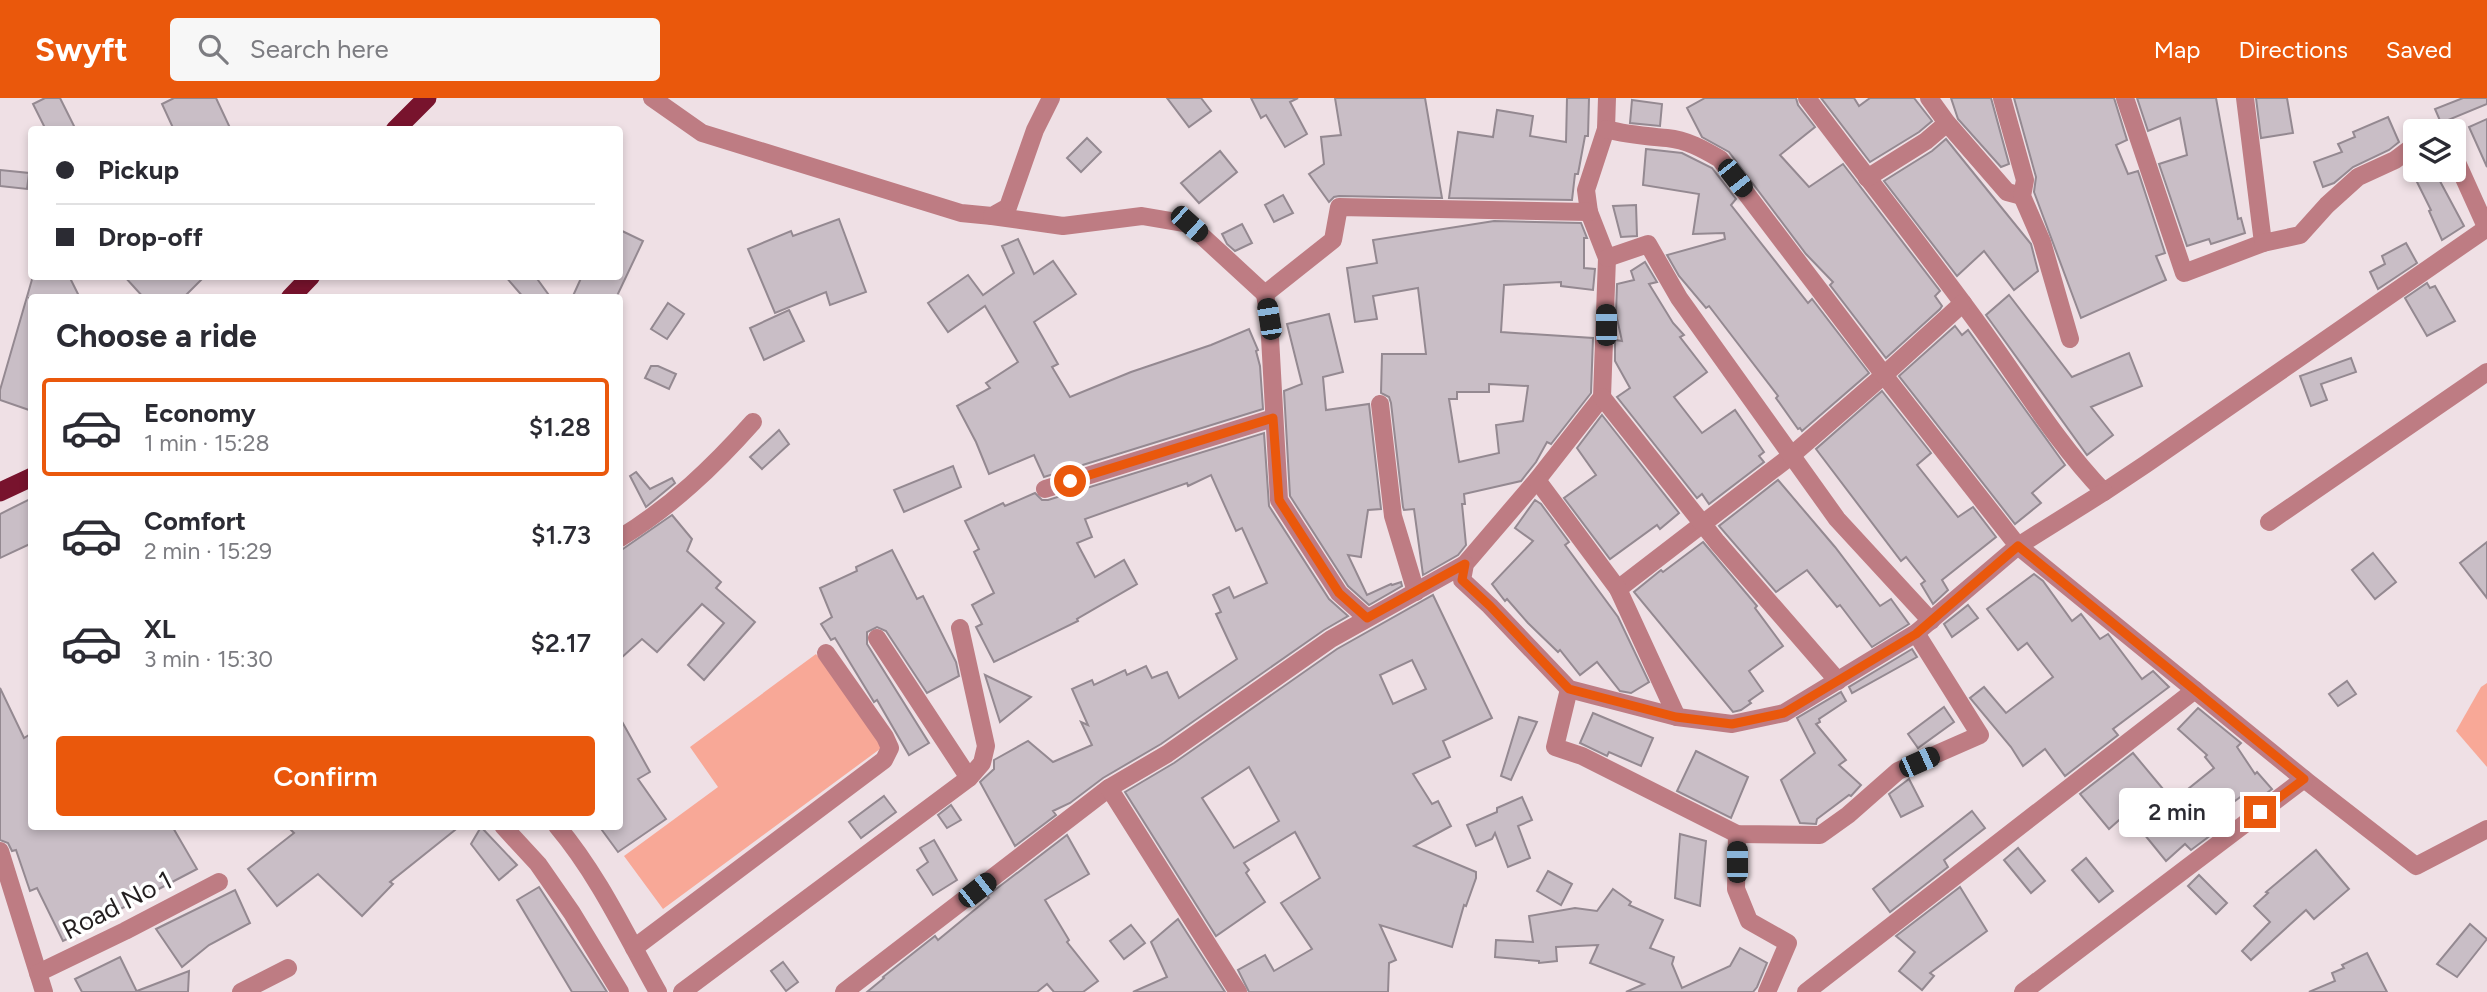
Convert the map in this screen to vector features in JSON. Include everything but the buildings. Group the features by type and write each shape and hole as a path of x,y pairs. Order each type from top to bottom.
{"highway":[{"path":"398,126 427,98"},
{"path":"294,294 307,280"},
{"path":"0,492 28,479"}],"street":[{"path":"652,98 702,132 961,213 1063,226 1142,216 1189,224 1265,294 1269,319 1279,500 1339,593 1367,618"},
{"path":"992,216 1008,207 1035,130 1051,98"},
{"path":"844,992 1109,788 1167,754 1331,639 1465,564 1537,480 1602,397 1607,258 1589,212 1586,190 1606,129 1607,98"},
{"path":"1807,98 1963,303 2046,424 2077,464 2104,492"},
{"path":"1929,98 2007,192 2022,197"},
{"path":"2002,98 2025,180 2022,197 2042,242 2070,339"},
{"path":"2125,98 2185,273 2263,243 2300,235 2327,205 2358,177 2403,154"},
{"path":"2245,98 2263,243"},
{"path":"1867,178 1926,141 1947,122"},
{"path":"1606,129 1626,135 1669,138 1693,144 1720,159 2018,546 2304,779 2416,866 2487,829"},
{"path":"1465,564 1462,580 1569,689 1676,717 1732,724 1784,713 1916,634 2018,546 2147,464 2487,228 2466,182"},
{"path":"1265,294 1334,240 1339,207 1589,212"},
{"path":"1607,258 1648,244 1679,298 1837,519 1931,621"},
{"path":"1618,589 1792,455 1963,303"},
{"path":"2269,523 2487,372"},
{"path":"1602,397 1702,524 1838,681"},
{"path":"1380,404 1393,516 1416,592"},
{"path":"1045,489 1273,418"},
{"path":"623,536 682,494 718,461 753,422"},
{"path":"1537,480 1618,589 1676,717"},
{"path":"682,992 969,778 982,763 986,746 960,628"},
{"path":"1569,689 1555,747 1582,756 1737,834 1821,835 1898,771 1980,735 1916,634"},
{"path":"877,638 969,778"},
{"path":"634,948 884,760 890,748 885,737 827,653"},
{"path":"1806,992 2195,690"},
{"path":"2022,992 2304,779"},
{"path":"1109,788 1238,992"},
{"path":"507,830 538,864 620,992"},
{"path":"560,830 584,861 657,992"},
{"path":"1737,834 1737,889 1749,921 1788,943 1767,992"},
{"path":"0,851 44,992"},
{"name":"Road No 1","path":"38,973 219,882"},
{"path":"241,992 288,968"}],"shaded area":[{"path":"816,654 884,746 663,909 624,856 718,787 690,747"},
{"path":"2487,683 2487,767 2456,731 2481,687"}],"route":[{"path":"1070,481 1273,418 1279,500 1339,593 1367,618 1465,564 1462,580 1569,689 1676,717 1732,724 1784,713 1916,634 2018,546 2304,779 2260,812"}]}
